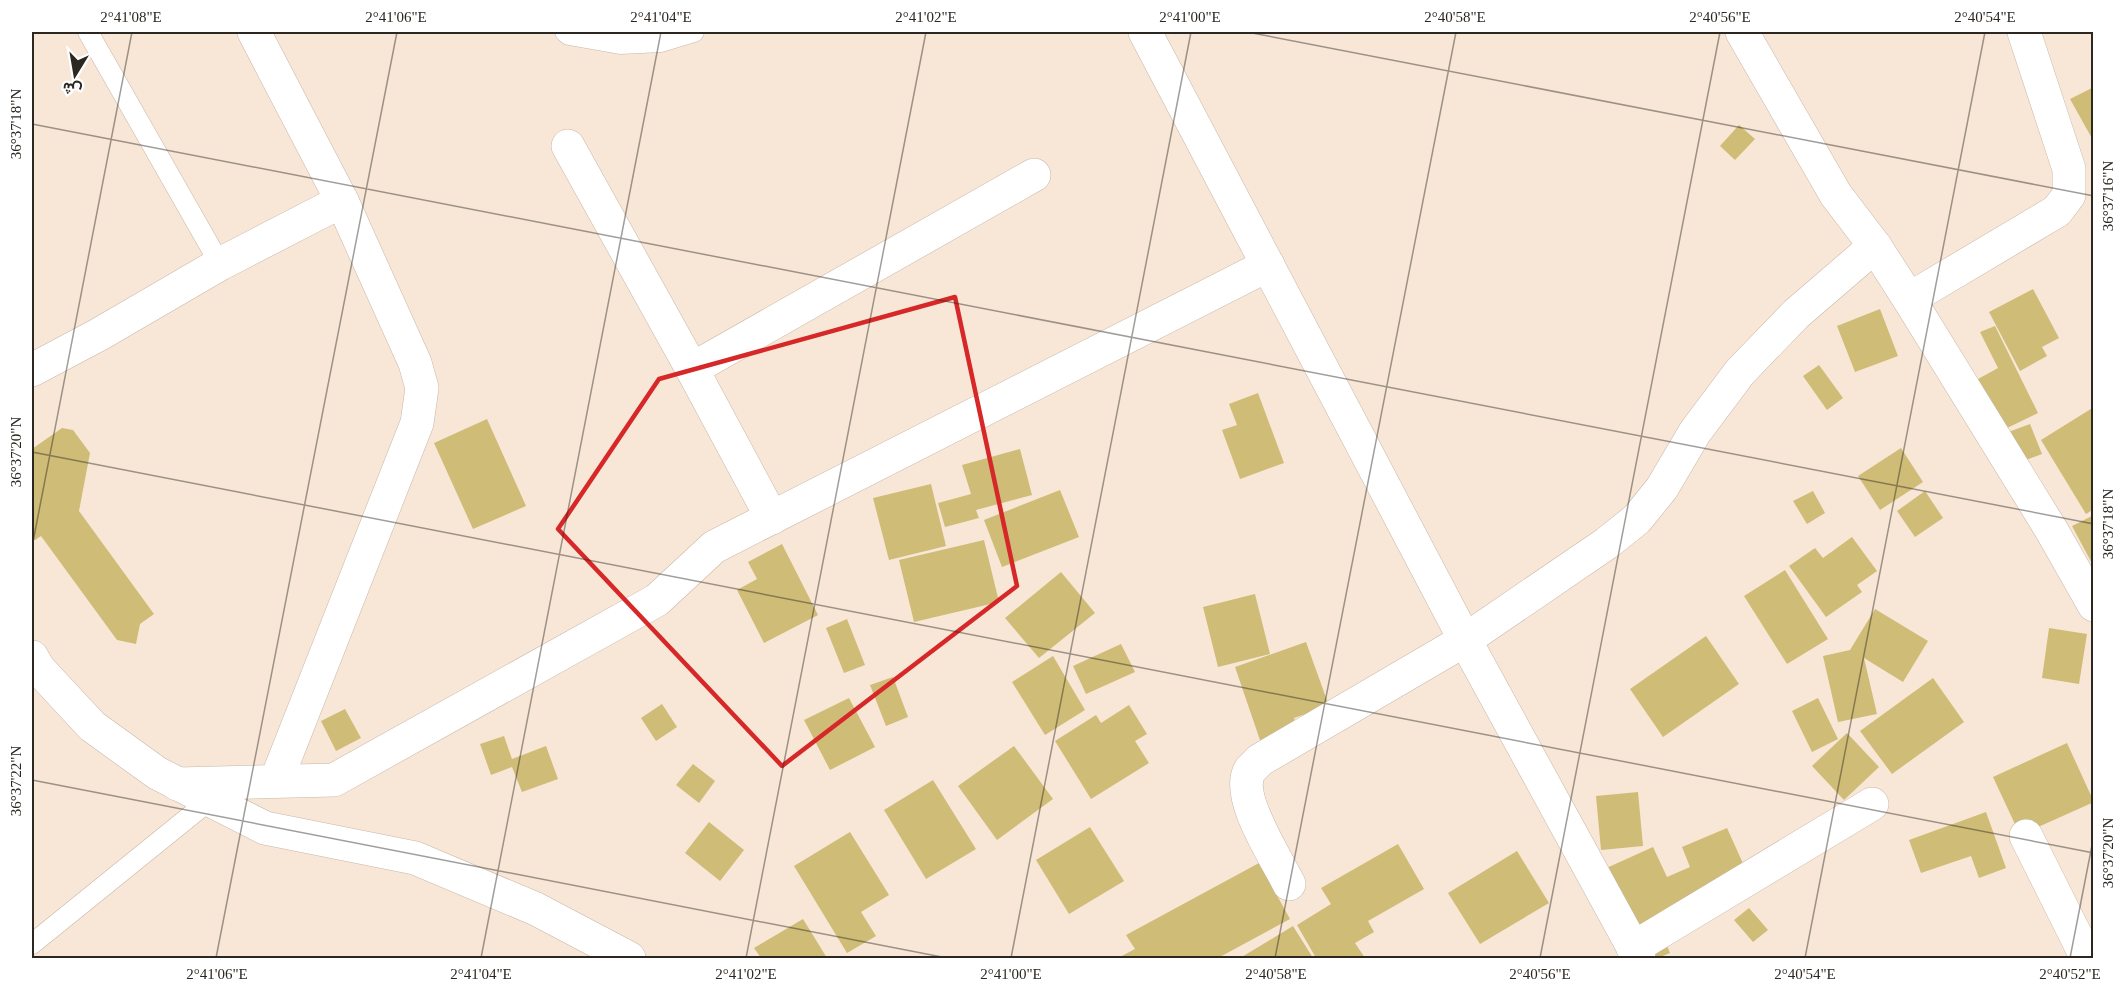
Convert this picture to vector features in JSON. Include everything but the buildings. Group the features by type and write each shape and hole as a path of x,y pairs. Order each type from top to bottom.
{"street":[{"path":"254,32 342,201 415,363 422,388 417,423 276,781"},
{"path":"1145,32 1465,640 1636,953 1872,804"},
{"path":"1742,32 1836,195 1875,246 1909,299 2052,531 2094,605"},
{"path":"1909,299 2057,211 2069,195 2069,169 2024,32"},
{"path":"568,146 772,518"},
{"path":"692,369 1034,175"},
{"path":"32,370 98,335 220,264 342,201"},
{"path":"1289,884 1250,808 1247,784 1250,771 1260,760 1465,640 1637,519 1662,488 1695,432 1740,372 1796,314 1875,246"},
{"path":"177,784 334,780 657,600 714,547 1268,265"},
{"path":"32,657 39,669 92,726 157,773 177,784 265,828 415,858 536,909 629,958"},
{"path":"2026,836 2086,958"}],"lane":[{"path":"88,32 220,264"},
{"path":"564,32 569,35 620,44 661,42 694,32"},
{"path":"32,944 210,800"}],"highlighted area":[{"path":"955,297 1017,586 782,766 558,529 659,379"}]}
